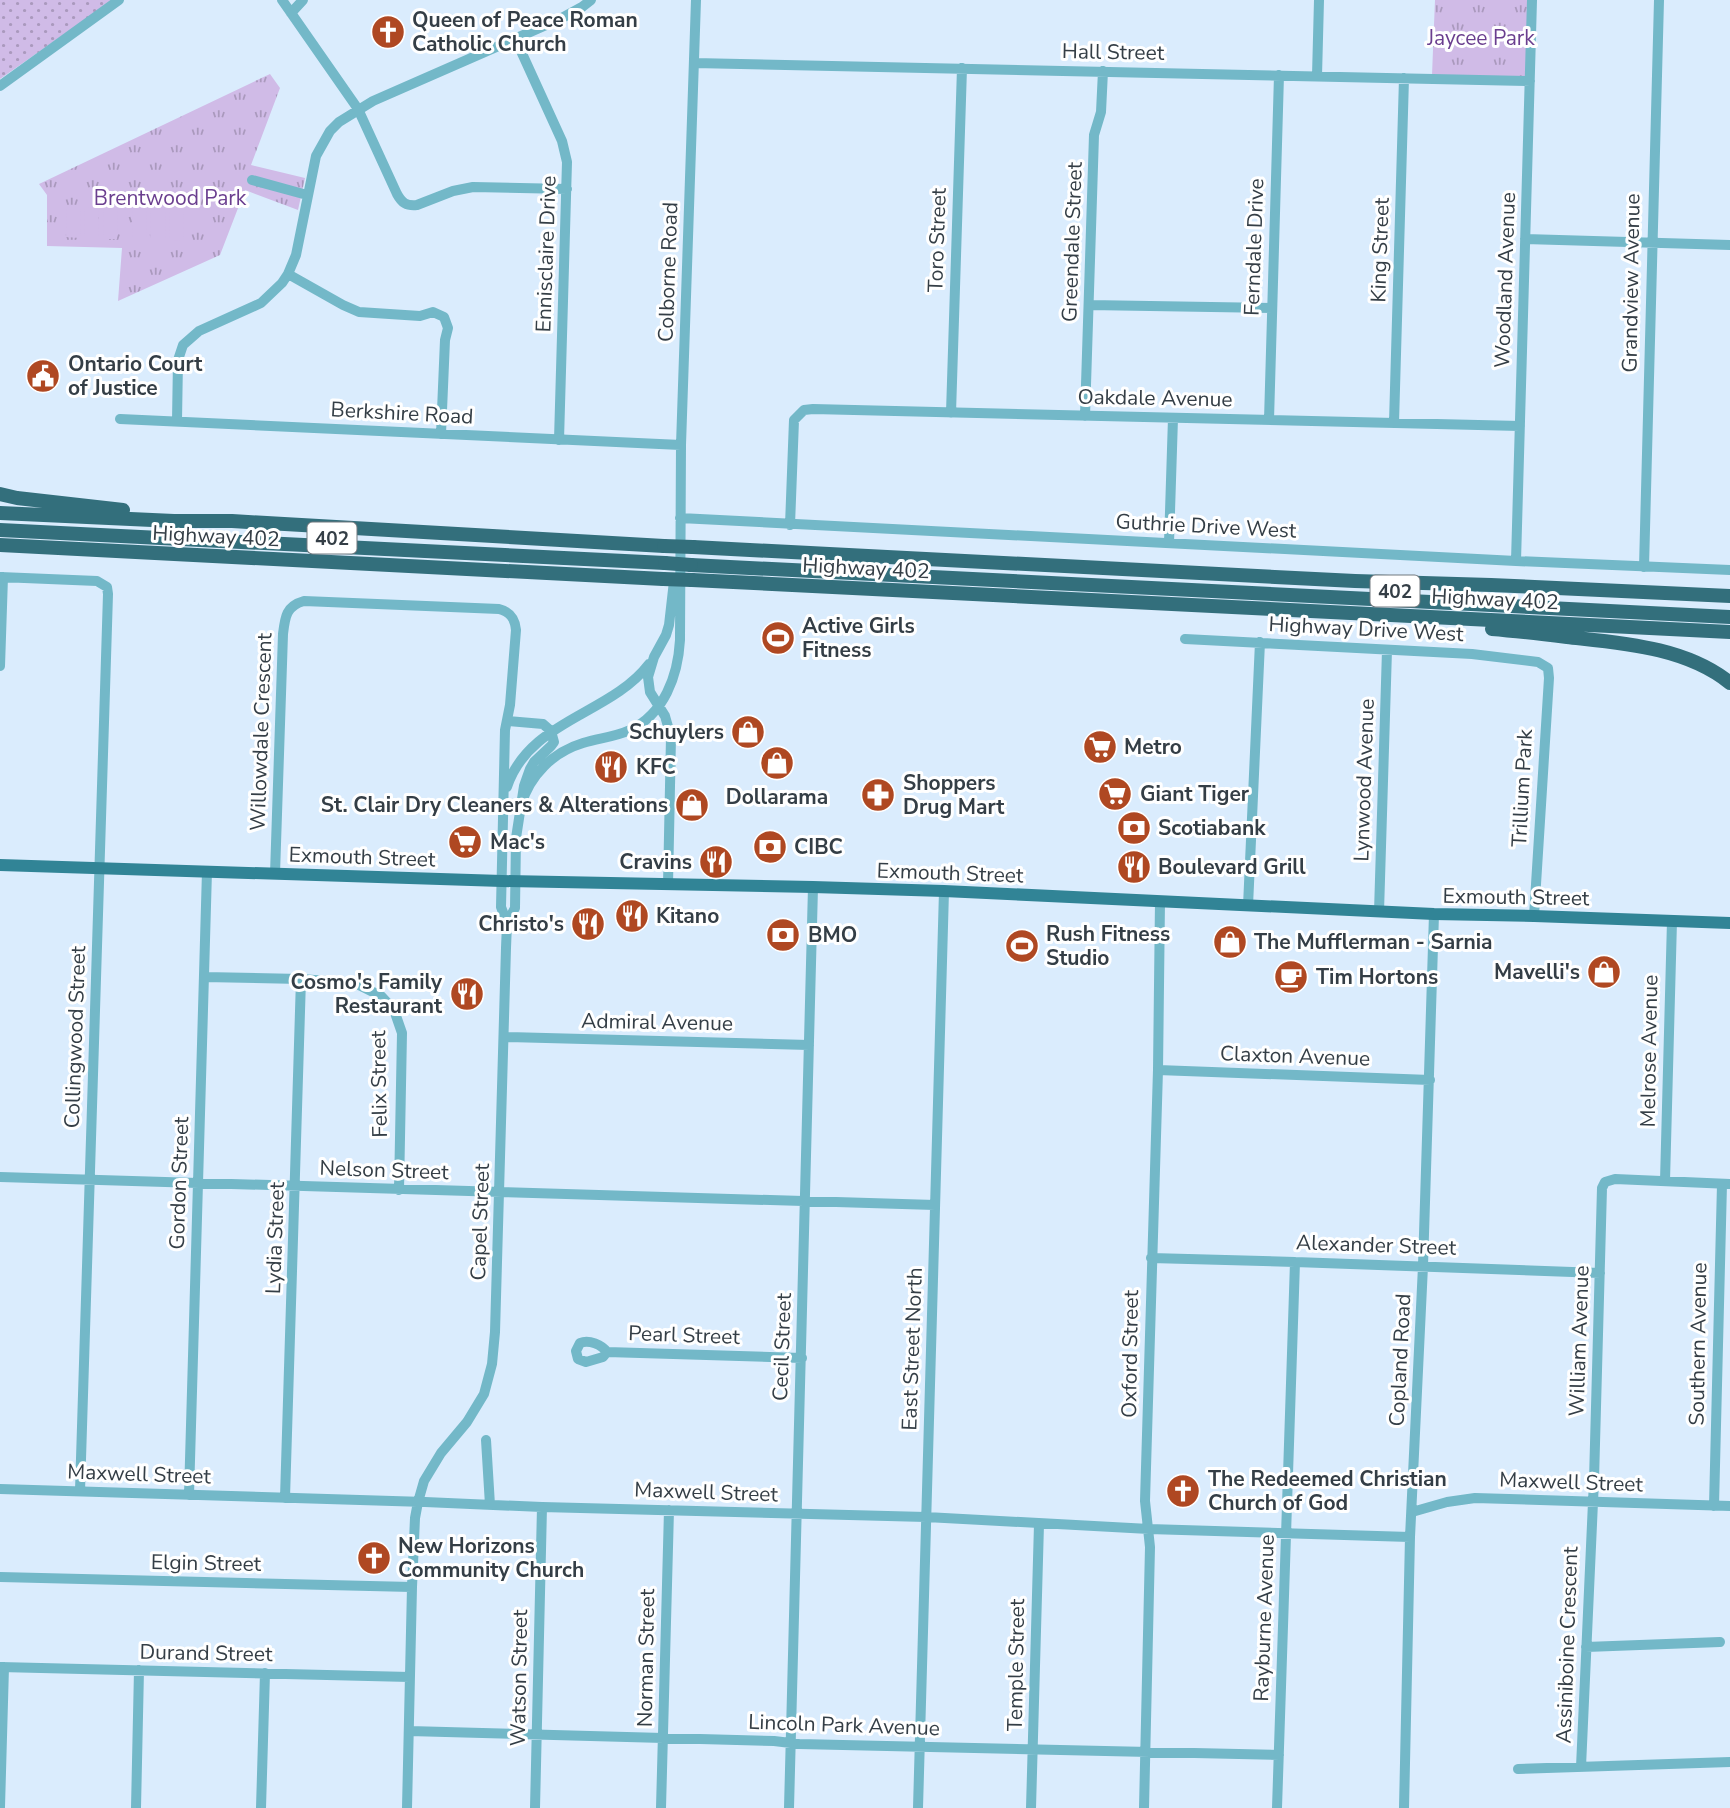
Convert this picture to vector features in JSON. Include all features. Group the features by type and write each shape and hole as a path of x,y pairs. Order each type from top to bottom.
{"highway":[{"path":"0,494 64,504 232,522 664,561"},
{"path":"0,513 174,522 232,522"},
{"name":"Highway 402","path":"0,521 664,561 690,559 1233,607 1730,632"},
{"path":"0,530 664,561"},
{"name":"Highway 402","path":"0,545 280,560 690,559 1730,607"},
{"path":"0,553 175,562 280,560"},
{"path":"690,559 1730,596"},
{"path":"690,559 1730,617"},
{"path":"1233,607 1360,621 1498,629 1616,643 1669,653 1693,662 1730,683"}],"main road":[{"name":"Exmouth Street","path":"0,865 944,891 1379,912 1730,923"}],"street":[{"path":"0,86 119,0"},
{"path":"282,0 358,109 403,203 417,205 446,193 473,187 567,190"},
{"path":"291,13 303,0"},
{"path":"177,421 178,360 187,340 199,331 261,303 288,274 296,255 316,156 330,131 339,122 373,101 572,13 591,0"},
{"name":"Colborne Road","path":"658,706 676,672 690,559 680,518 696,0"},
{"path":"1317,76 1319,0"},
{"name":"Woodland Avenue","path":"1516,561 1531,0"},
{"name":"Grandview Avenue","path":"1644,567 1659,0"},
{"name":"Ennisclaire Drive","path":"515,38 564,148 568,168 559,440"},
{"name":"Hall Street","path":"694,63 1530,81"},
{"name":"Toro Street","path":"951,413 962,68"},
{"name":"Greendale Street","path":"1085,416 1094,135 1101,112 1103,71"},
{"name":"Ferndale Drive","path":"1269,420 1279,75"},
{"name":"King Street","path":"1394,423 1404,78"},
{"path":"251,180 307,195"},
{"path":"1525,239 1730,246"},
{"path":"288,274 359,312 420,316 433,312 444,317 448,328 444,340 440,434"},
{"path":"1089,305 1272,308"},
{"name":"Oakdale Avenue","path":"790,525 794,420 804,410 1520,426"},
{"path":"1169,543 1173,418"},
{"name":"Berkshire Road","path":"120,419 681,445"},
{"name":"Guthrie Drive West","path":"680,518 1730,570"},
{"name":"Colborne Road","path":"668,885 671,737 668,723 652,697 649,671 666,635 690,559"},
{"path":"0,666 1,577"},
{"name":"Collingwood Street","path":"1,577 97,581 107,587 80,1492"},
{"name":"Willowdale Crescent","path":"275,874 283,634 289,608 304,601 499,609 511,615"},
{"name":"Capel Street","path":"509,881 504,759 516,630 511,615"},
{"name":"Highway Drive West","path":"1185,639 1499,657 1545,665"},
{"path":"1248,906 1260,642"},
{"name":"Lynwood Avenue","path":"1379,912 1387,650"},
{"name":"Capel Street","path":"505,797 511,777 528,751 551,731 623,689 641,674 654,657"},
{"name":"Trillium Park","path":"1534,916 1549,678 1545,665"},
{"path":"670,686 665,707 671,737"},
{"name":"Capel Street","path":"521,805 535,775 560,753 580,744 631,729 647,719 658,706"},
{"path":"507,720 543,724 551,731"},
{"name":"Capel Street","path":"407,1808 415,1518 424,1481 484,1394 492,1364 505,1037 507,923 501,907 509,881 524,786 530,769 554,742 551,731"},
{"name":"Gordon Street","path":"189,1495 207,871"},
{"name":"Cecil Street","path":"789,1808 813,887"},
{"name":"East Street North","path":"918,1808 944,891"},
{"name":"Oxford Street","path":"1144,1808 1150,1547 1145,1501 1158,1070 1160,901"},
{"name":"Copland Road","path":"1404,1808 1410,1536 1423,1266 1434,914"},
{"name":"Melrose Avenue","path":"1665,1181 1672,921"},
{"name":"Felix Street","path":"204,977 355,983 381,996 394,1010 401,1033 399,1190"},
{"name":"Lydia Street","path":"285,1498 301,979"},
{"name":"Admiral Avenue","path":"505,1037 809,1045"},
{"name":"Claxton Avenue","path":"1158,1070 1430,1080"},
{"name":"Nelson Street","path":"0,1177 935,1205"},
{"name":"William Avenue","path":"1592,1501 1602,1188 1605,1182 1615,1179 1665,1181"},
{"path":"1665,1181 1726,1184"},
{"name":"Southern Avenue","path":"1714,1506 1726,1184"},
{"name":"Alexander Street","path":"1151,1258 1600,1273"},
{"name":"Rayburne Avenue","path":"1277,1808 1295,1262"},
{"name":"Pearl Street","path":"607,1352 802,1358"},
{"path":"486,1440 490,1505"},
{"name":"Maxwell Street","path":"0,1489 926,1517 1149,1529 1410,1536"},
{"name":"Maxwell Street","path":"1412,1511 1447,1502 1475,1499 1730,1506"},
{"name":"Assiniboine Crescent","path":"1592,1501 1581,1767 1730,1762"},
{"name":"Watson Street","path":"535,1808 542,1507"},
{"name":"Norman Street","path":"662,1808 669,1510"},
{"name":"Temple Street","path":"1031,1808 1038,1524"},
{"name":"Elgin Street","path":"0,1577 412,1587"},
{"path":"1586,1647 1720,1642"},
{"path":"0,1807 2,1667"},
{"name":"Durand Street","path":"2,1667 410,1677"},
{"path":"136,1808 139,1670"},
{"path":"261,1808 265,1673"},
{"name":"Lincoln Park Avenue","path":"409,1731 1279,1755"},
{"path":"1518,1769 1581,1767"}],"green space":[{"path":"0,0 113,0 0,79"},
{"name":"Jaycee Park","path":"1435,0 1529,0 1528,77 1432,75"},
{"name":"Brentwood Park","path":"270,74 280,88 251,165 305,178 298,210 245,190 220,255 118,301 122,248 47,246 47,195 39,184"},
{"path":"67,207 81,207 80,238 66,237"},
{"path":"85,207 99,208 98,238 84,238"},
{"path":"104,208 118,209 117,239 103,239"},
{"path":"133,209 147,209 146,239 132,239"},
{"path":"151,209 166,210 165,240 150,240"},
{"path":"170,210 184,210 183,241 169,240"}],"place":[{"name":"Queen of Peace Roman Catholic Church","path":"388,32"},
{"name":"Ontario Court of Justice","path":"43,376"},
{"name":"Active Girls Fitness","path":"778,638"},
{"name":"Schuylers","path":"748,732"},
{"name":"Metro","path":"1100,747"},
{"name":"Dollarama","path":"777,763"},
{"name":"KFC","path":"611,767"},
{"name":"Giant Tiger","path":"1115,794"},
{"name":"Shoppers Drug Mart","path":"878,795"},
{"name":"St. Clair Dry Cleaners & Alterations","path":"692,805"},
{"name":"Scotiabank","path":"1134,828"},
{"name":"Mac's","path":"465,842"},
{"name":"CIBC","path":"770,847"},
{"name":"Cravins","path":"716,862"},
{"name":"Boulevard Grill","path":"1134,867"},
{"name":"Kitano","path":"632,916"},
{"name":"Christo's","path":"588,924"},
{"name":"BMO","path":"783,935"},
{"name":"The Mufflerman - Sarnia","path":"1230,942"},
{"name":"Rush Fitness Studio","path":"1022,946"},
{"name":"Mavelli's","path":"1604,972"},
{"name":"Tim Hortons","path":"1291,977"},
{"name":"Cosmo's Family Restaurant","path":"467,994"},
{"name":"The Redeemed Christian Church of God","path":"1183,1491"},
{"name":"New Horizons Community Church","path":"374,1558"}]}
